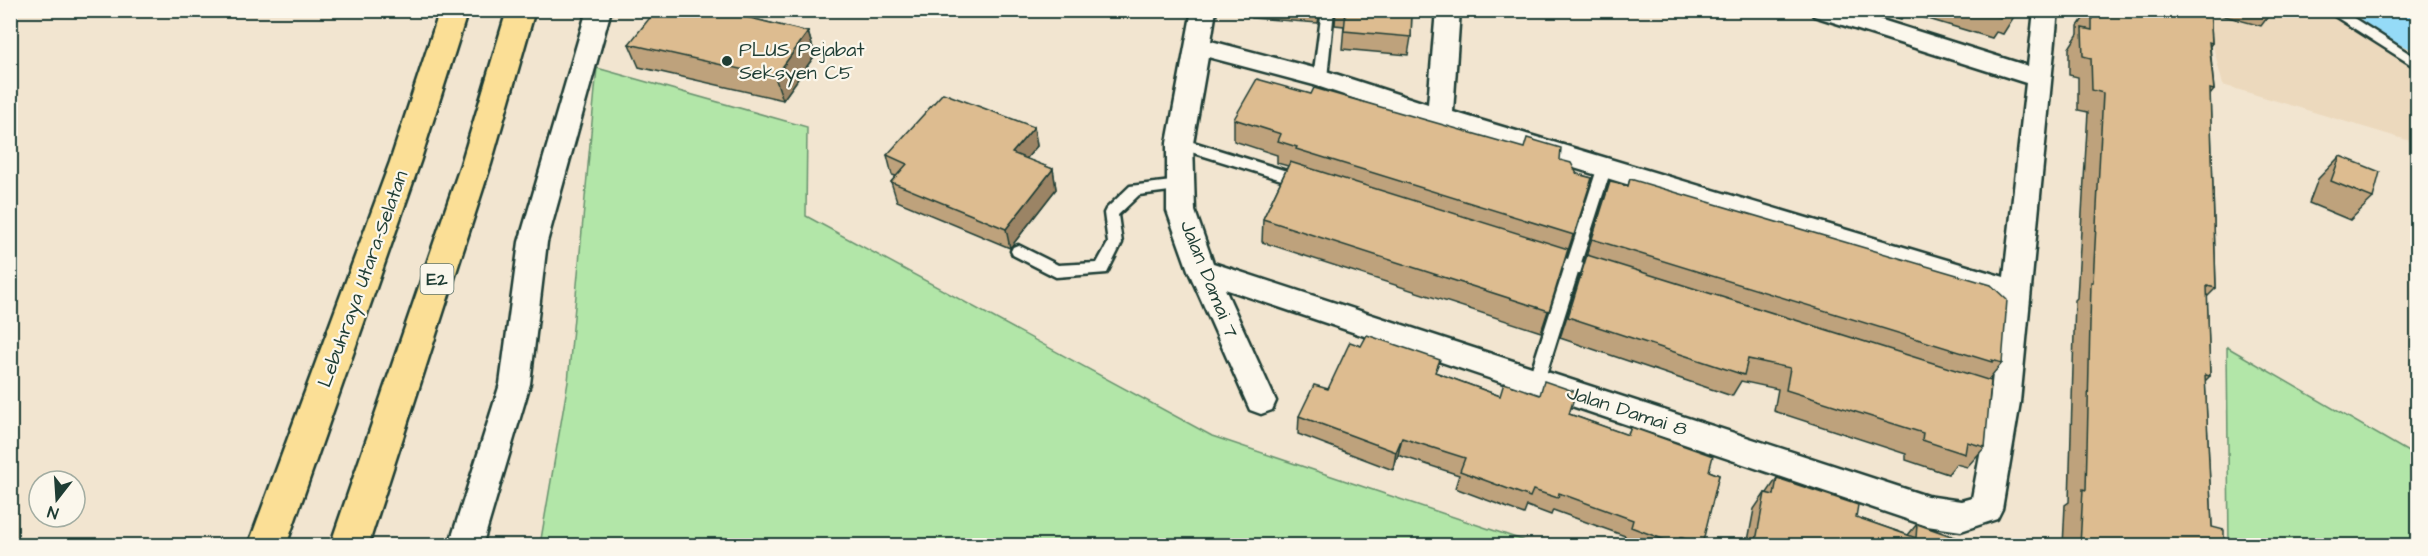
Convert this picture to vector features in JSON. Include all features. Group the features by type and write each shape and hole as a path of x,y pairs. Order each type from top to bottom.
{"highway":[{"path":"405,162 430,10"},
{"name":"Lebuhraya Utara–Selatan","path":"267,546 405,162 454,10"},
{"name":"E2","path":"349,546 476,164 521,10"}],"street":[{"path":"465,546 515,384 533,242 599,10"},
{"name":"Jalan Damai 7","path":"1204,10 1180,143 1180,211 1202,270 1261,401"},
{"path":"1440,117 1448,10"},
{"path":"1822,10 2040,79"},
{"path":"1196,45 1320,78 1440,117 2017,292 2046,10"},
{"name":"Jalan Damai 8","path":"1202,270 1927,511 1961,516 1986,509 2017,292"}],"lane":[{"path":"1320,78 1328,10"},
{"path":"2331,10 2418,65"},
{"path":"1180,143 1314,185"},
{"path":"1536,381 1605,166"},
{"path":"1018,251 1056,271 1102,269 1114,243 1111,213 1135,190 1180,185"},
{"path":"1528,252 1618,280"}],"shaded area":[{"path":"2204,11 2361,11 2417,50 2417,143 2223,85"}],"green space":[{"path":"597,68 807,127 806,216 1212,436 1537,545 540,545 568,382"},
{"path":"2227,347 2417,457 2417,545 2229,545"}],"building":[{"path":"656,10 734,10 745,13 742,16 808,32 775,77 629,44"},
{"path":"1346,10 1412,10 1411,37 1344,31"},
{"path":"1977,10 2016,10 2015,15 2006,12 2004,18"},
{"path":"2092,10 2210,10 2212,43 2209,42 2214,90 2210,89 2216,288 2207,286 2210,376 2205,375 2212,527 2224,530 2224,546 2080,546 2083,489 2086,490 2091,282 2093,282 2103,93 2092,90 2091,58 2083,56 2082,28 2092,30"},
{"path":"1257,79 1311,94 1314,88 1524,148 1527,138 1561,148 1560,160 1571,163 1577,174 1592,178 1574,235 1296,149 1297,147 1278,141 1281,134 1234,119"},
{"path":"943,93 1034,127 1012,153 1053,169 1006,229 891,182 907,164 887,155"},
{"path":"2340,156 2380,172 2373,198 2331,181"},
{"path":"1290,162 1568,249 1549,311 1263,219"},
{"path":"1630,179 1991,285 2007,300 2002,363 1992,360 1992,362 1592,239 1610,182 1628,186"},
{"path":"1587,255 1991,381 1985,447 1967,442 1965,454 1922,440 1923,433 1786,390 1790,368 1748,359 1744,375 1568,317"},
{"path":"1367,335 1440,360 1435,372 1500,396 1504,383 1540,395 1544,381 1576,392 1569,414 1628,435 1631,427 1713,456 1709,471 1719,475 1702,545 1680,537 1678,545 1631,527 1633,520 1559,493 1558,498 1533,490 1530,497 1460,471 1465,458 1402,438 1396,452 1299,416 1314,385 1328,389 1350,342 1361,346"},
{"path":"1777,478 1858,505 1856,517 1916,538 1917,524 1980,546 1755,546 1765,493 1774,495"}],"waterway":[{"path":"2380,10 2418,33"}],"place":[{"name":"PLUS Pejabat Seksyen C5","path":"727,61"}]}
